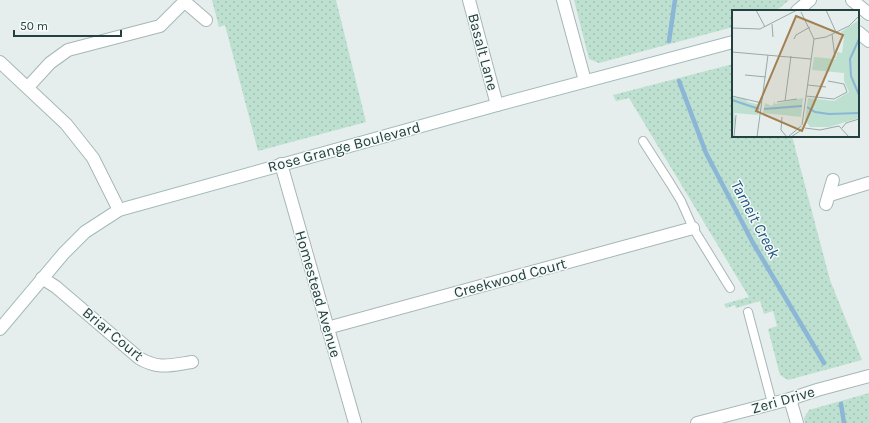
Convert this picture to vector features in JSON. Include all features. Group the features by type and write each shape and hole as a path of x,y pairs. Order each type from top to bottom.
{"street":[{"name":"Basalt Lane","path":"469,0 498,105"},
{"path":"563,0 585,81"},
{"path":"798,10 811,0 814,10"},
{"path":"848,10 851,0 869,14"},
{"path":"28,87 50,63 68,50 160,26 186,1 206,20"},
{"path":"859,33 869,41"},
{"name":"Rose Grange Boulevard","path":"0,329 42,278 85,232 119,210 281,164 732,42"},
{"path":"0,62 66,124 93,158 119,210"},
{"name":"Homestead Avenue","path":"281,164 355,423"},
{"path":"833,180 828,200 869,183"},
{"name":"Creekwood Court","path":"327,328 693,228"},
{"name":"Briar Court","path":"42,278 56,287 139,358 149,364 159,366 192,362"},
{"name":"Zeri Drive","path":"697,423 790,399 869,376"},
{"path":"790,399 797,423"}],"lane":[{"path":"643,141 677,195 693,228 730,288"},
{"path":"748,312 772,403"}],"green space":[{"path":"212,0 336,0 366,122 258,151 225,25 219,27"},
{"path":"574,0 789,0 777,10 732,10 732,27 599,63 589,59"},
{"path":"732,64 732,137 792,137 830,280 862,360 788,380 780,375 768,329 777,326 773,311 764,314 760,301 736,308 735,305 726,308 724,304 749,297 629,98 616,101 613,95"},
{"path":"869,393 869,423 805,423 804,418 809,410"}],"waterway":[{"name":"Tarneit Creek","path":"669,41 675,0"},
{"name":"Tarneit Creek","path":"679,81 706,153 753,243 824,363"},
{"name":"Tarneit Creek","path":"841,404 844,423"}]}
